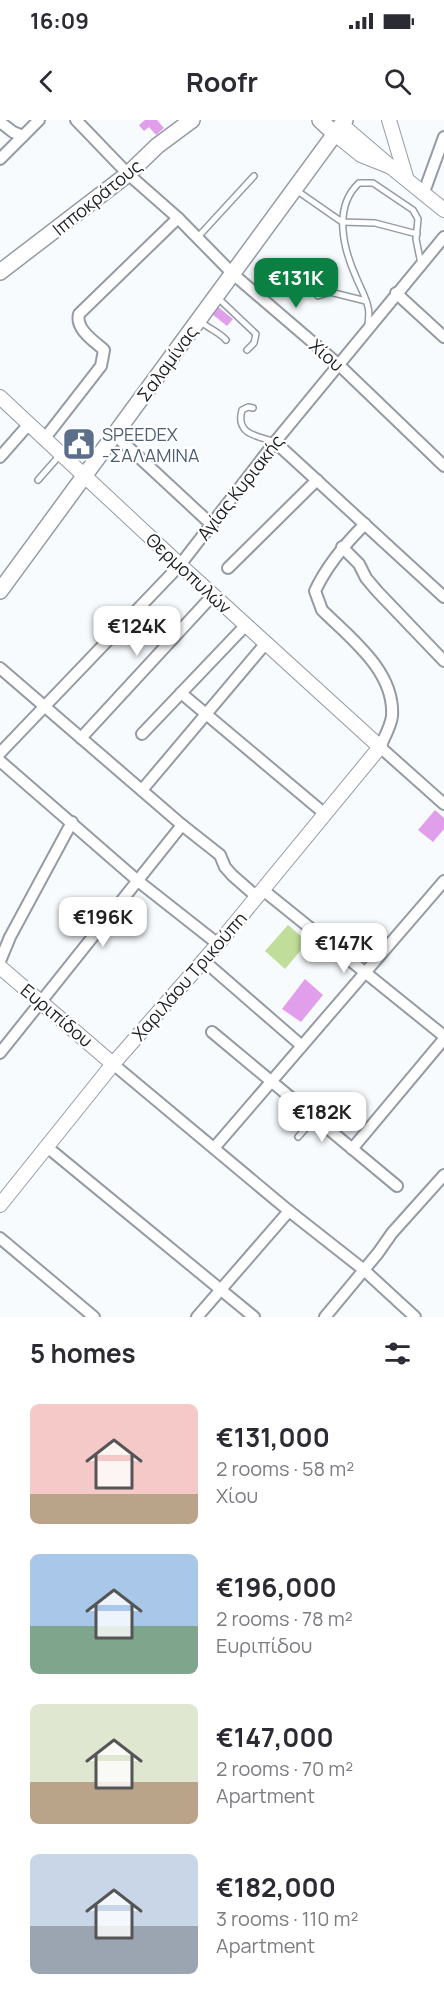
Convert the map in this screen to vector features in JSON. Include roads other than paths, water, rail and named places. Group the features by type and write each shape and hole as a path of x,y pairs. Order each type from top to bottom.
{"main road":[{"name":"Ιπποκράτους","path":"0,272 128,174 157,146 192,120"},
{"path":"320,120 339,125"},
{"name":"Σαλαμίνας","path":"0,591 295,189 339,125"}],"street":[{"path":"0,159 39,120"},
{"name":"Χίου","path":"76,120 128,174 178,218 232,274 338,364 444,466"},
{"path":"389,120 406,177"},
{"path":"0,122 23,136"},
{"path":"339,125 361,155 391,166 444,210"},
{"path":"424,192 444,136"},
{"path":"45,438 101,366 104,357 104,350 80,327 77,321 78,314 178,218"},
{"name":"Αγίας Κυριακής","path":"0,753 180,565 275,442 444,237"},
{"path":"396,293 444,337"},
{"name":"Θερμοπυλών","path":"0,397 380,747"},
{"path":"0,457 29,424"},
{"path":"114,434 212,525"},
{"path":"275,442 444,597"},
{"path":"228,568 317,480"},
{"path":"365,524 342,547 315,591 322,610 371,661 388,690 392,717 380,747 444,804"},
{"path":"342,547 359,564 366,578 377,591 444,661"},
{"path":"81,738 213,595"},
{"path":"142,734 246,625"},
{"path":"142,790 266,643"},
{"path":"0,668 220,855 225,867 232,875 366,973 444,1037 352,1149"},
{"path":"181,693 325,814"},
{"name":"Χαριλάου Τρικούπη","path":"0,1205 113,1064 218,944 380,747"},
{"path":"0,762 138,881 218,944"},
{"path":"0,961 10,937 72,822"},
{"path":"0,1053 182,825"},
{"path":"214,1148 444,881"},
{"path":"203,960 303,1047"},
{"name":"Ευριπίδου","path":"0,967 113,1064"},
{"path":"212,1032 397,1186"},
{"path":"113,1064 289,1211 364,1270 415,1317"},
{"path":"47,1147 254,1317"},
{"path":"324,1317 392,1233 444,1175"},
{"path":"197,1317 289,1211"},
{"path":"0,1238 94,1317"}],"lane":[{"path":"197,238 254,176"},
{"path":"368,328 369,310 348,253 342,222 343,209 350,191 359,183 373,183 413,210 418,219 417,234 421,264"},
{"path":"295,189 342,222 375,223 417,234"},
{"path":"318,296 330,292 346,298 366,301"},
{"path":"216,296 256,334 254,343 247,350"},
{"path":"198,320 208,329 220,333 226,340"},
{"path":"253,408 248,407 242,410 240,418 242,426 256,438 275,442"},
{"path":"38,480 61,454"},
{"path":"298,1137 314,1119"}],"place":[{"name":"SPEEDEX -ΣΑΛΑΜΙΝΑ","path":"79,444"}]}
